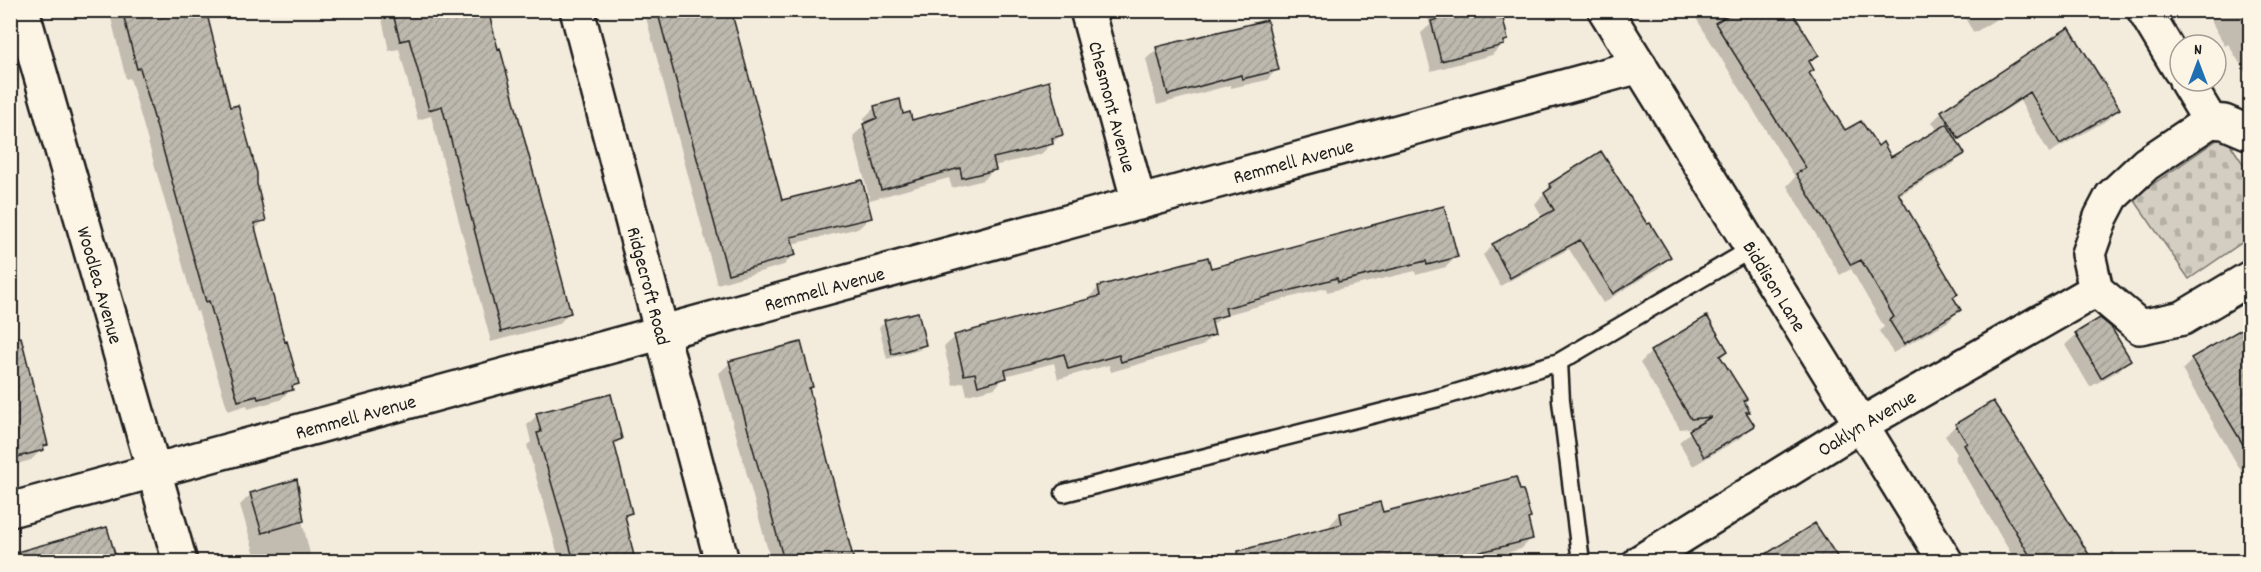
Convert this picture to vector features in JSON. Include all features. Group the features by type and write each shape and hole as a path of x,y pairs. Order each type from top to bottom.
{"street":[{"name":"Woodlea Avenue","path":"22,10 180,561"},
{"name":"Ridgecroft Road","path":"577,10 722,561"},
{"name":"Chesmont Avenue","path":"1087,10 1138,203"},
{"name":"Biddison Lane","path":"1605,10 1946,561"},
{"path":"2144,10 2168,50"},
{"name":"Remmell Avenue","path":"10,510 1640,66"},
{"path":"2193,93 2210,121"},
{"path":"2250,133 2224,122 2210,121 2146,164 2112,196 2088,254 2096,290 2140,327 2183,318 2250,278"},
{"name":"Oaklyn Avenue","path":"1640,561 1862,424 2096,290"}],"lane":[{"path":"1064,493 1443,397 1559,362 1753,248"},
{"path":"1559,362 1560,402 1581,561"}],"green space":[{"path":"2224,135 2250,174 2250,237 2189,279 2133,198"}],"building":[{"path":"122,10 206,10 230,107 238,105 257,173 257,184 266,221 254,223 285,342 287,341 299,384 292,386 293,390 258,399 257,396 238,401 209,301 206,302 140,68 137,69"},
{"path":"392,10 488,10 571,313 501,332 442,106 429,110 409,39 400,41"},
{"path":"657,10 731,10 782,200 862,180 872,218 791,237 796,255 728,274"},
{"path":"1474,10 1501,10 1508,40 1504,41 1504,45 1441,61 1431,21"},
{"path":"1736,10 1791,10 1819,55 1809,61 1814,70 1809,73 1845,130 1861,121 1878,146 1883,142 1891,157 1947,124 1965,154 1898,193 1958,294 1953,297 1961,310 1904,344 1889,320 1894,317 1861,260 1851,265 1796,174 1806,168 1715,23"},
{"path":"1267,20 1279,70 1242,79 1241,75 1168,95 1156,47"},
{"path":"2069,27 2120,109 2060,144 2030,92 1959,139 1941,111"},
{"path":"1049,81 1063,135 1052,138 1053,144 993,158 996,170 962,178 960,168 881,190 863,124 877,118 874,106 900,99 903,114 910,112 912,120"},
{"path":"1601,151 1647,224 1650,223 1671,257 1613,294 1580,240 1510,278 1492,244 1554,210 1544,193 1551,188 1549,184"},
{"path":"1444,206 1458,257 1427,265 1426,261 1338,282 1337,278 1225,308 1227,315 1211,319 1215,335 1121,362 1119,355 1068,369 1064,354 1005,370 1007,378 978,386 975,373 964,375 954,335 1100,296 1098,286 1208,257 1211,268"},
{"path":"918,312 926,345 892,354 884,320"},
{"path":"1707,316 1728,351 1720,356 1747,399 1744,401 1750,412 1746,412 1755,426 1704,457 1689,430 1711,417 1691,419 1650,351"},
{"path":"2100,318 2111,327 2131,360 2101,378 2075,333"},
{"path":"2250,324 2250,456 2191,358"},
{"path":"21,337 48,445 43,446 44,450 10,459 10,338"},
{"path":"801,342 813,387 809,388 854,561 784,561 729,361"},
{"path":"611,394 622,439 614,442 632,513 625,515 635,561 574,561 537,433 541,432 536,413"},
{"path":"1993,401 2093,561 2033,561 1964,445 1967,443 1955,424"},
{"path":"1516,477 1520,490 1523,490 1531,518 1528,519 1533,539 1445,561 1239,561 1238,551 1342,524 1340,513 1380,502 1383,512"},
{"path":"297,479 304,521 262,533 250,493"},
{"path":"1815,523 1840,561 1755,561"},
{"path":"107,527 117,561 14,561 13,553"}]}
